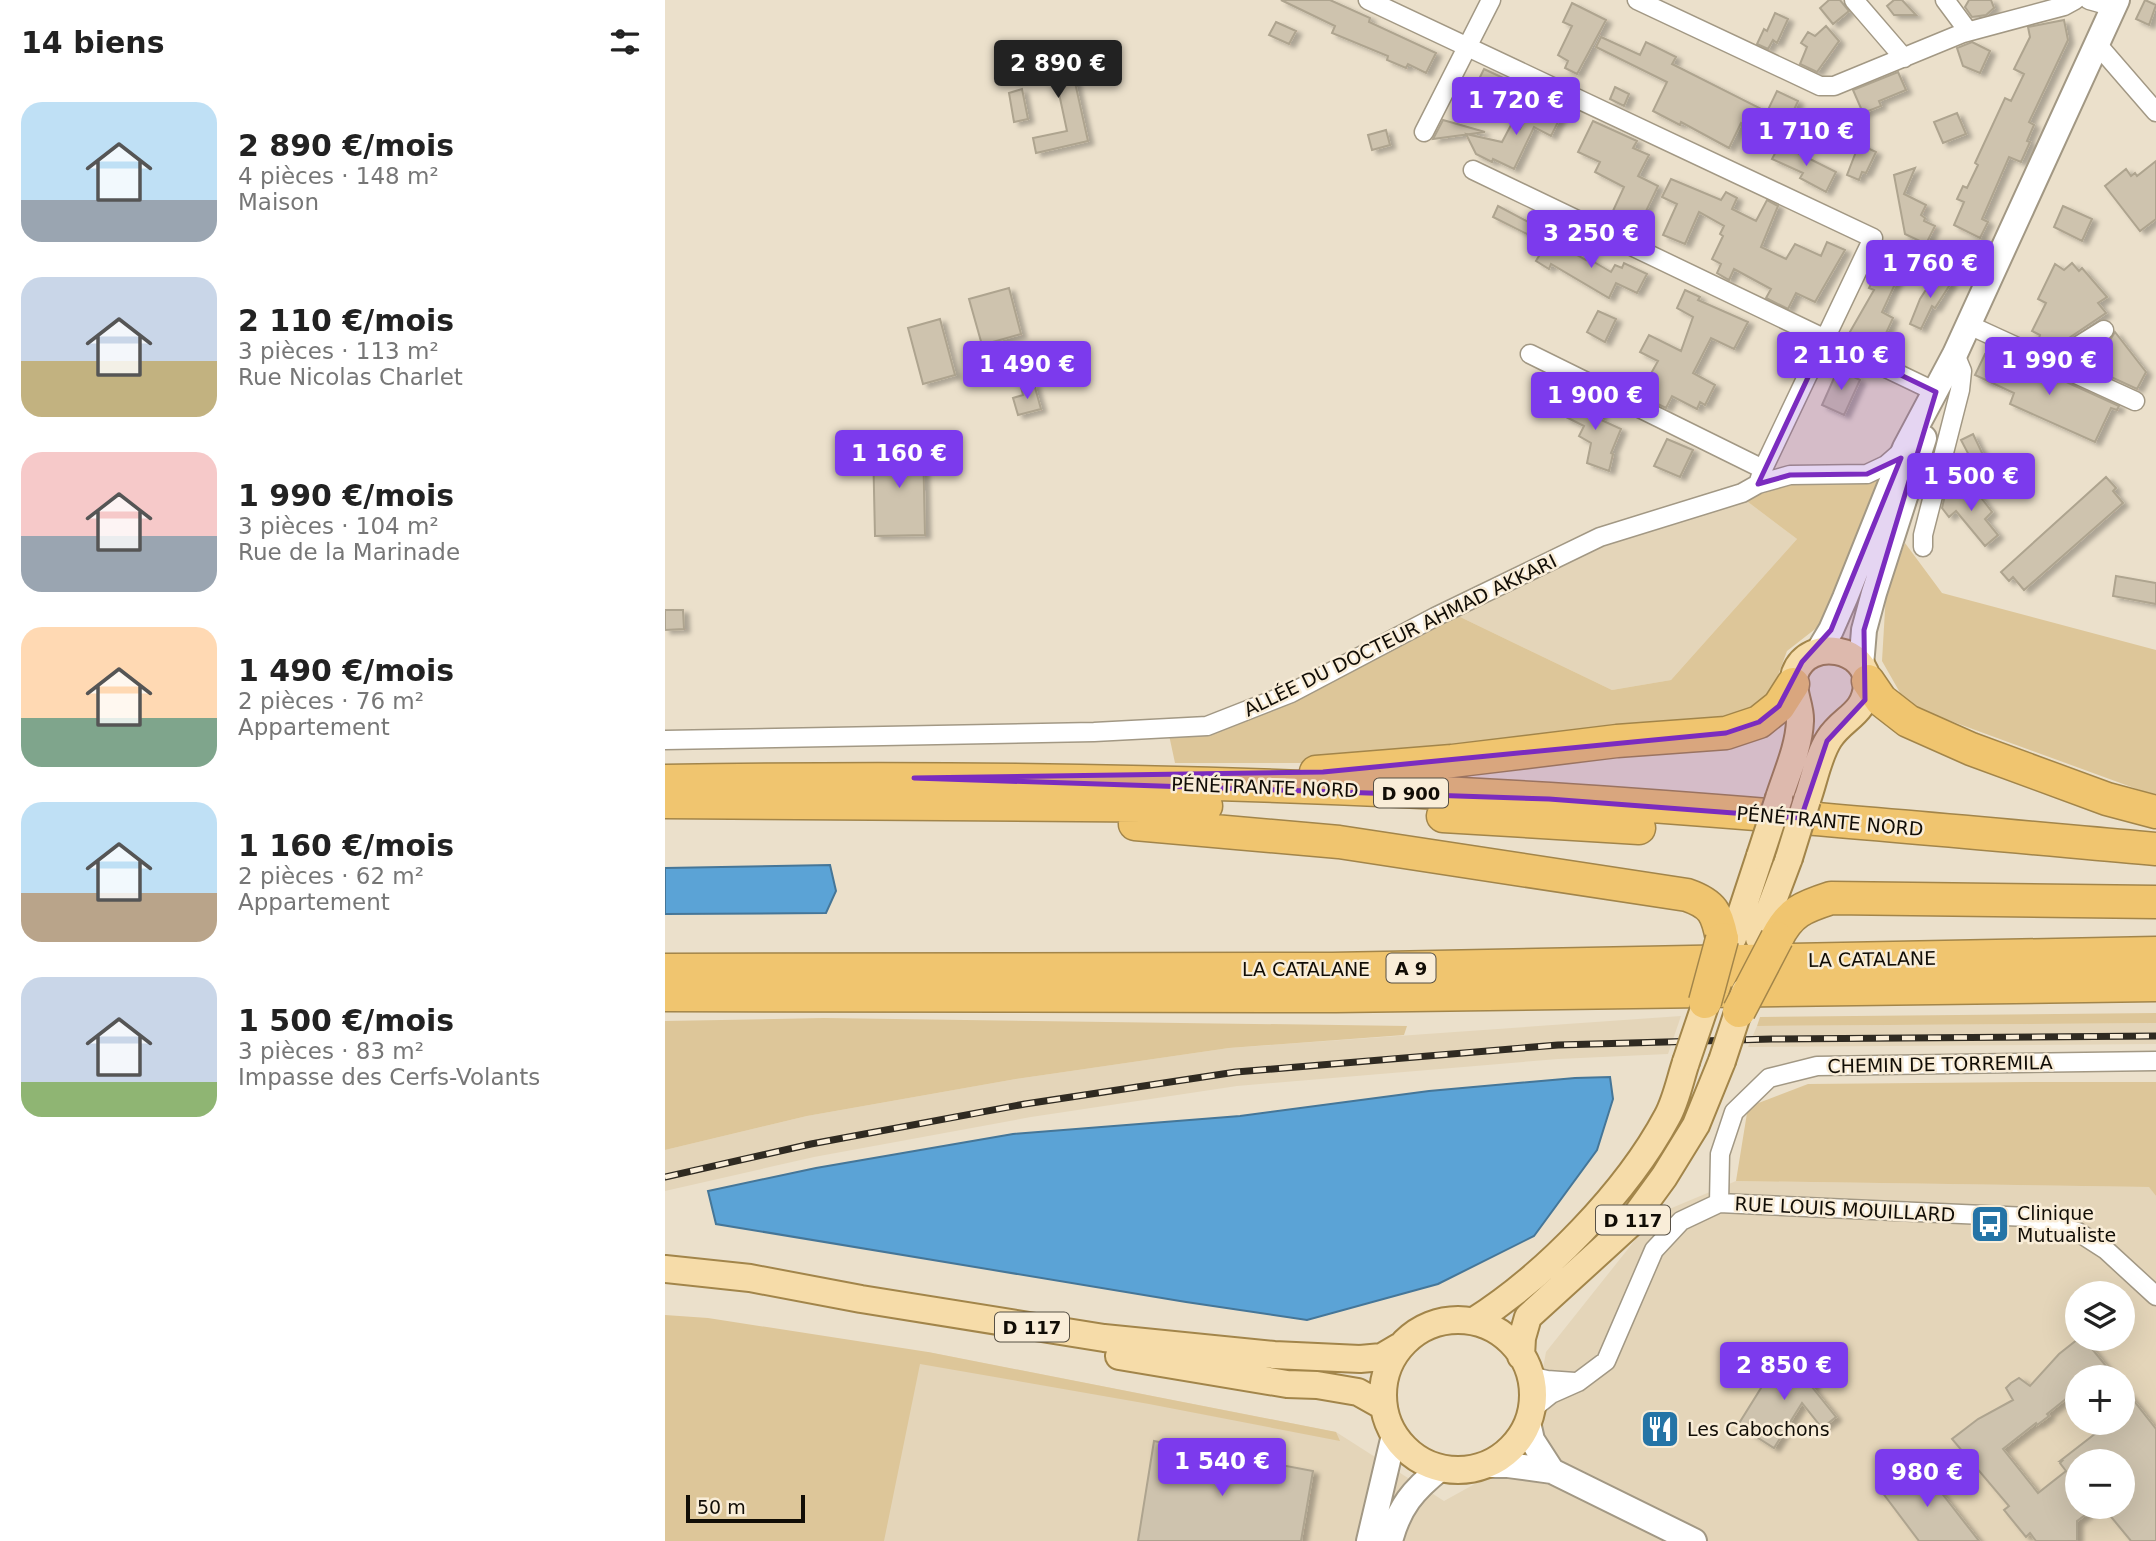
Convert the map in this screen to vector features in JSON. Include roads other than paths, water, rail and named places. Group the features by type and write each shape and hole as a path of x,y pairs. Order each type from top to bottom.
{"highway":[{"path":"1865,673 1881,700 1908,721 1971,750 2107,799 2156,811"},
{"path":"914,778 1176,771 1323,772 1452,761 1617,741 1726,733 1759,722 1779,706 1793,684"},
{"name":"PÉNÉTRANTE NORD","path":"665,781 914,778 1228,785 1549,799 2156,849"},
{"path":"665,803 1034,815 1339,842 1687,895 1712,908 1727,938 1705,1002"},
{"name":"PÉNÉTRANTE NORD","path":"665,803 1255,807 1561,822 1889,845 2156,869"},
{"path":"1739,1011 1768,938 1805,906 1831,898 2156,902"},
{"name":"LA CATALANE","path":"665,970 1332,970 2156,953"},
{"name":"LA CATALANE","path":"665,995 1336,996 2156,985"}],"main road":[{"path":"1727,938 1760,856 1799,737 1801,718 1793,684 1795,673 1802,662 1819,650 1831,630 1905,448 1969,325 2116,3"},
{"path":"1768,938 1789,858 1827,741 1856,713 1865,700 1864,630 1920,453 1936,392"},
{"path":"1819,650 1834,649 1849,655 1865,673"},
{"name":"D 117","path":"1474,1321 1495,1308 1546,1265 1603,1208 1643,1157 1668,1115 1705,1002"},
{"name":"D 117","path":"1526,1366 1522,1338 1528,1317 1629,1225 1664,1177 1696,1125 1739,1011"},
{"name":"D 117","path":"665,1269 750,1278 874,1302 1104,1338 1274,1355 1360,1359 1382,1357 1399,1347"},
{"name":"D 117","path":"665,1280 767,1294 944,1327 1287,1384 1317,1385 1358,1392 1383,1406"},
{"path":"1485,1465 1503,1455 1518,1440 1529,1416 1533,1393 1526,1366 1509,1340 1493,1328 1474,1321 1453,1320 1433,1324 1415,1333 1399,1347 1388,1365 1383,1385 1383,1406 1394,1435 1406,1450 1423,1462 1441,1468 1463,1470 1485,1465 1509,1465 1552,1471 1694,1541"},
{"path":"1529,1416 1532,1440 1552,1471"},
{"path":"1369,1541 1394,1435"},
{"path":"1390,1541 1395,1521 1411,1495 1441,1468"}],"street":[{"path":"1367,0 1873,238 1760,477 1530,354"},
{"path":"1423,132 1492,0"},
{"path":"1637,0 1819,86 1834,86 1968,32 2064,6 2075,0"},
{"path":"1854,0 1904,58"},
{"path":"1945,0 1968,32"},
{"path":"2089,0 2116,3"},
{"path":"2097,44 2156,112"},
{"path":"1473,170 1936,392"},
{"path":"1969,325 2135,401"},
{"path":"2051,363 2104,330"},
{"path":"1923,547 1923,534 1960,390 1962,370 1955,354"},
{"name":"ALLÉE DU DOCTEUR AHMAD AKKARI","path":"665,740 1094,732 1207,726 1291,694 1435,617 1600,537 1742,493 1760,477 1867,474 1886,465 1905,448"},
{"name":"CHEMIN DE TORREMILA","path":"1719,1203 1720,1154 1734,1112 1769,1078 1817,1066 2156,1062"},
{"path":"1529,1416 1551,1394 1579,1382 1606,1361 1654,1250 1681,1221 1719,1203"},
{"name":"RUE LOUIS MOUILLARD","path":"1719,1203 2028,1217 2078,1232 2106,1250 2156,1296"},
{"path":"1526,1366 1547,1381 1579,1382"}],"water":[{"path":"830,865 836,891 826,913 665,914 665,868"},
{"path":"1610,1077 1613,1099 1597,1150 1534,1236 1438,1284 1307,1320 716,1224 708,1191 816,1168 1013,1134 1240,1116 1429,1091"}],"railway":[{"path":"665,1177 811,1144 1025,1104 1236,1072 1558,1045 1772,1039 2156,1036"}],"place":[{"name":"Clinique Mutualiste","path":"1990,1224"},
{"name":"Les Cabochons","path":"1660,1429"}]}
